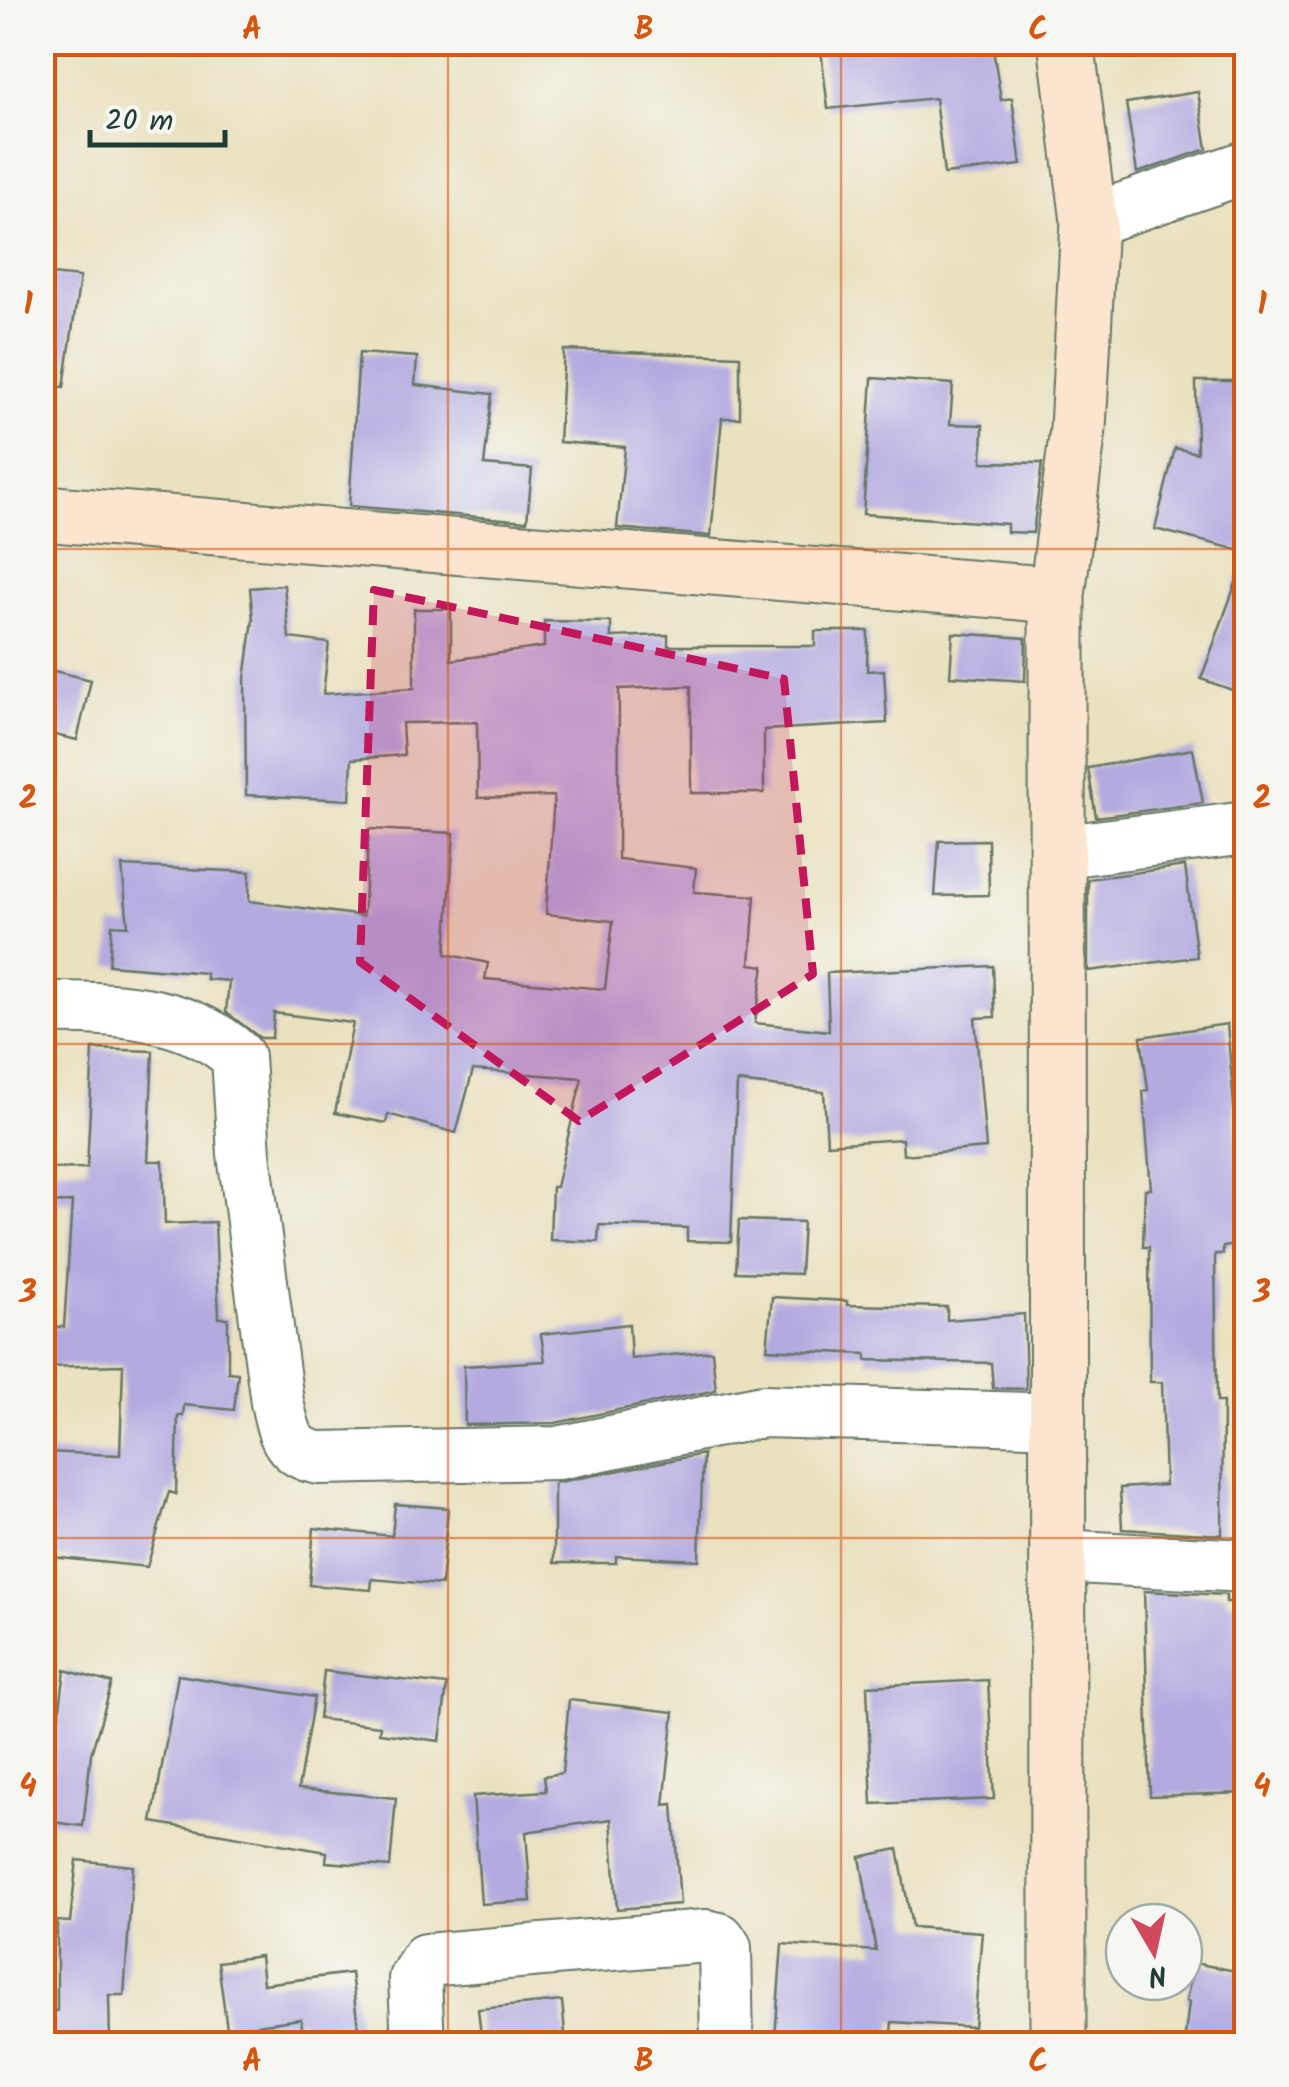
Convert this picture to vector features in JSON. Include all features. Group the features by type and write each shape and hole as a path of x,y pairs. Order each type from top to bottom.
{"main road":[{"path":"1058,2044 1057,595 1078,429 1090,221 1066,42"},
{"path":"42,513 1057,595"}],"street":[{"path":"1090,221 1246,168"},
{"path":"1056,852 1246,828"},
{"path":"42,1008 131,1011 185,1027 238,1056 244,1154 278,1402 286,1439 300,1454 320,1458 558,1452 763,1411 1059,1420"},
{"path":"1058,1556 1246,1566"},
{"path":"418,2044 415,1979 426,1960 706,1936 720,1939 725,1952 726,2044"}],"highlighted area":[{"path":"374,590 784,679 813,974 579,1121 360,962"}],"building":[{"path":"820,42 992,42 1001,100 1012,98 1021,165 944,174 935,98 828,109"},
{"path":"1198,92 1207,149 1137,173 1126,103"},
{"path":"42,273 80,277 64,387 42,386"},
{"path":"564,350 740,356 740,418 722,418 711,536 617,528 625,447 559,442"},
{"path":"359,353 417,357 415,385 492,394 484,465 532,469 527,521 349,506"},
{"path":"872,378 953,384 950,424 983,425 982,462 1042,463 1033,533 1007,532 1007,524 863,514"},
{"path":"1196,381 1246,381 1246,552 1155,529 1175,448 1197,453"},
{"path":"1242,566 1246,567 1246,695 1201,679"},
{"path":"284,585 289,638 329,643 323,694 414,688 414,609 451,609 451,660 544,647 544,621 611,622 611,637 668,635 668,646 815,646 815,631 868,631 867,671 884,670 887,723 764,730 764,793 691,793 691,686 619,689 618,859 696,868 694,892 755,896 750,964 764,966 755,1023 829,1031 827,973 993,966 995,1017 975,1018 986,1148 903,1155 902,1139 827,1144 824,1092 737,1082 731,1242 687,1241 687,1228 599,1225 598,1242 550,1240 552,1187 556,1187 582,1078 473,1070 456,1133 388,1114 386,1123 335,1113 353,1023 274,1013 272,1038 260,1038 226,1012 229,981 206,979 206,973 109,965 112,925 128,926 122,866 250,872 249,901 363,916 369,829 454,833 446,954 488,963 485,979 605,989 613,921 546,914 554,796 478,798 477,722 402,723 404,755 352,759 350,800 246,795 245,679 253,620 250,588"},
{"path":"953,633 1026,638 1025,681 950,676"},
{"path":"42,668 91,680 77,740 42,732"},
{"path":"1193,749 1203,803 1096,817 1088,768"},
{"path":"988,840 989,895 935,896 939,841"},
{"path":"1185,866 1197,957 1088,971 1088,879"},
{"path":"1227,1024 1241,1187 1246,1186 1246,1243 1223,1247 1223,1254 1215,1254 1217,1402 1223,1402 1222,1535 1122,1529 1120,1488 1165,1485 1162,1382 1150,1382 1149,1247 1143,1247 1145,1189 1151,1189 1143,1091 1148,1090 1141,1037"},
{"path":"93,1049 153,1051 148,1161 163,1161 165,1224 215,1222 219,1318 228,1318 228,1372 238,1373 234,1410 184,1405 183,1416 178,1416 176,1494 169,1492 147,1567 42,1556 42,1452 120,1455 123,1365 42,1367 42,1327 64,1327 72,1202 42,1203 42,1169 87,1168"},
{"path":"739,1220 803,1222 800,1274 736,1272"},
{"path":"772,1297 847,1301 847,1305 947,1307 947,1320 1024,1314 1026,1389 993,1388 991,1363 866,1360 866,1354 767,1349"},
{"path":"629,1324 631,1359 712,1351 716,1390 555,1423 465,1425 464,1366 545,1361 541,1334"},
{"path":"703,1454 699,1560 616,1556 616,1563 554,1563 554,1483"},
{"path":"395,1504 448,1508 441,1585 372,1579 371,1590 309,1585 314,1528 392,1536"},
{"path":"1144,1591 1226,1595 1226,1602 1246,1602 1246,1793 1150,1796"},
{"path":"65,1670 112,1683 91,1754 83,1826 45,1821"},
{"path":"324,1671 447,1685 440,1741 379,1733 380,1726 319,1719"},
{"path":"178,1675 314,1697 298,1789 396,1798 390,1867 326,1862 327,1852 152,1822"},
{"path":"988,1680 994,1799 872,1804 867,1686"},
{"path":"569,1700 674,1712 664,1805 673,1804 680,1904 617,1909 611,1819 526,1832 531,1901 481,1904 473,1796 546,1791 544,1776 562,1773"},
{"path":"898,1849 912,1927 982,1932 974,2027 892,2022 890,2044 775,2037 782,1944 876,1951 860,1857"},
{"path":"77,1860 133,1866 124,1995 109,1995 110,2044 44,2044 43,2011 57,2011 57,1921 70,1922"},
{"path":"260,1956 263,1984 351,1973 358,2027 303,2034 301,2019 227,2029 218,1962"},
{"path":"1204,1965 1246,1973 1246,2044 1184,2044 1189,2002 1204,2002"},
{"path":"562,2001 566,2044 482,2044 478,2009"}]}
